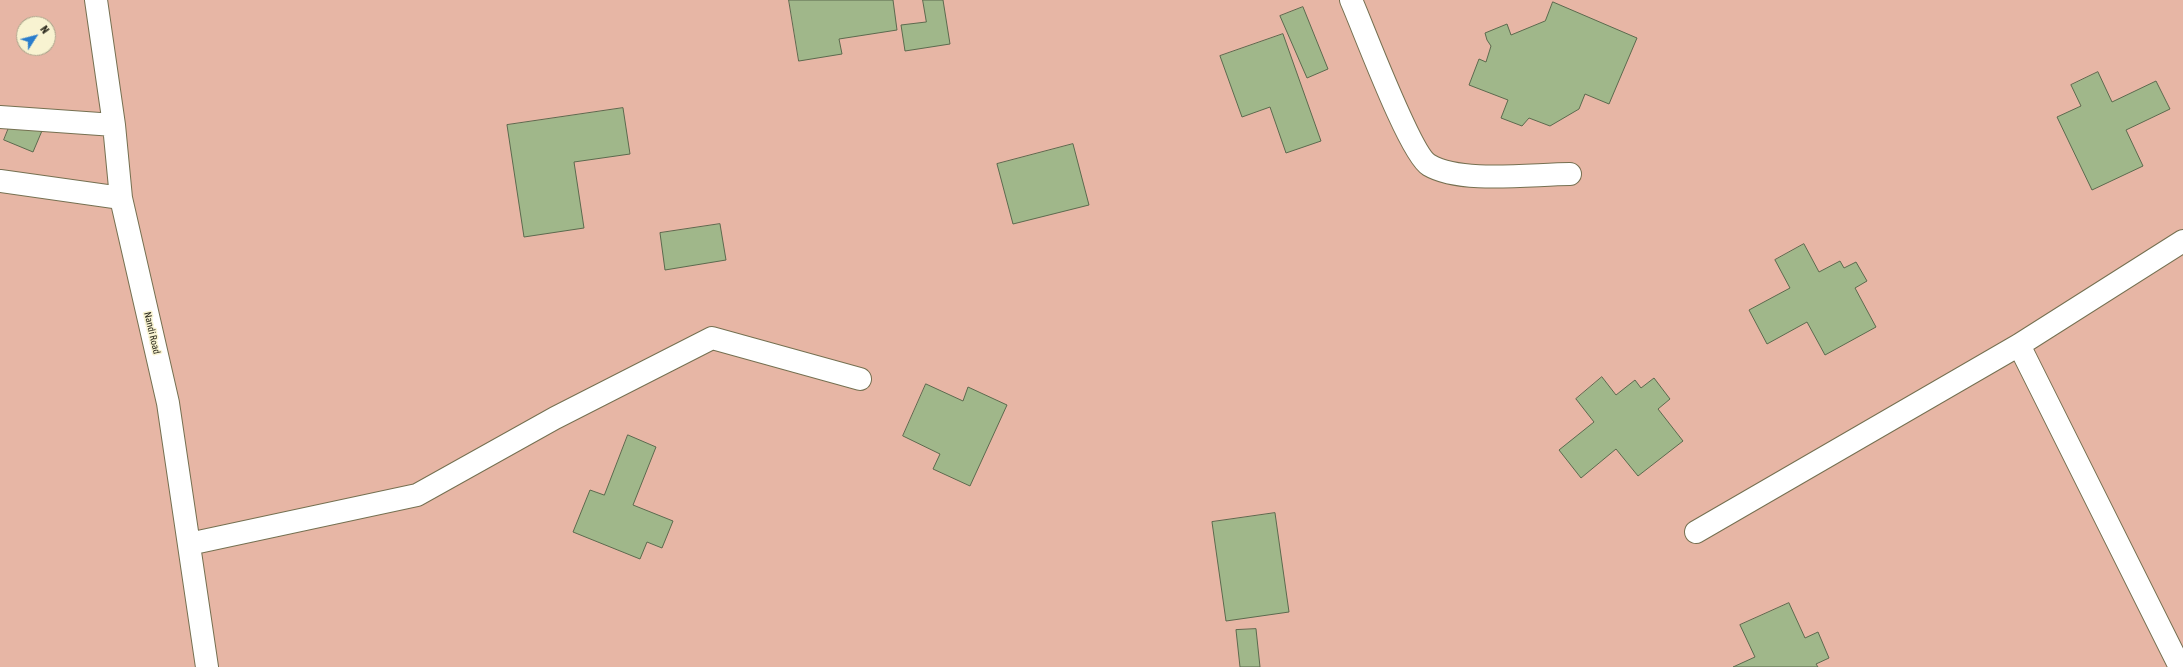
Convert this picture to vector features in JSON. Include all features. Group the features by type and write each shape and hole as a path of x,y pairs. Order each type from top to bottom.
{"street":[{"name":"Nandi Road","path":"96,0 114,126 121,198 168,403 207,667"},
{"path":"1351,0 1407,135 1428,165 1463,176 1570,174"},
{"path":"0,117 114,126"},
{"path":"0,181 121,198"},
{"path":"1696,532 2019,345 2183,241"},
{"path":"189,544 417,495 555,418 712,338 860,379"},
{"path":"2019,345 2180,667"}],"shaded area":[{"path":"0,0 2183,0 2183,667 0,667"}],"building":[{"path":"789,0 893,0 897,30 839,39 842,54 799,61"},
{"path":"923,0 943,0 950,44 905,51 901,25 926,22"},
{"path":"1553,2 1637,38 1609,104 1585,94 1579,109 1550,126 1529,118 1522,126 1501,118 1508,100 1469,85 1479,59 1486,62 1491,46 1485,33 1507,24 1511,35 1545,21"},
{"path":"1303,7 1328,69 1307,78 1280,16"},
{"path":"1283,34 1321,141 1286,153 1270,107 1242,117 1220,56"},
{"path":"2098,72 2112,102 2156,81 2170,109 2126,130 2143,166 2092,190 2057,117 2081,106 2071,85"},
{"path":"623,108 630,154 574,162 584,228 524,237 507,125"},
{"path":"14,115 44,126 33,152 4,140"},
{"path":"1073,144 1089,205 1013,224 997,164"},
{"path":"720,224 726,260 665,270 660,233"},
{"path":"1804,244 1819,272 1840,261 1844,268 1856,262 1867,281 1855,288 1876,327 1825,355 1807,322 1767,344 1749,310 1790,288 1775,260"},
{"path":"1602,377 1616,395 1635,380 1641,388 1654,378 1670,399 1658,409 1683,441 1638,476 1616,449 1581,478 1559,450 1594,422 1576,399"},
{"path":"926,384 963,401 968,387 1007,405 970,486 933,469 940,454 903,436"},
{"path":"628,435 656,447 633,505 673,521 662,548 647,542 640,559 573,532 590,490 604,495"},
{"path":"1275,513 1289,612 1226,621 1212,522"},
{"path":"1789,603 1805,638 1818,632 1829,658 1816,664 1818,667 1733,667 1755,657 1740,625"},
{"path":"1256,629 1260,667 1240,667 1236,630"}]}
